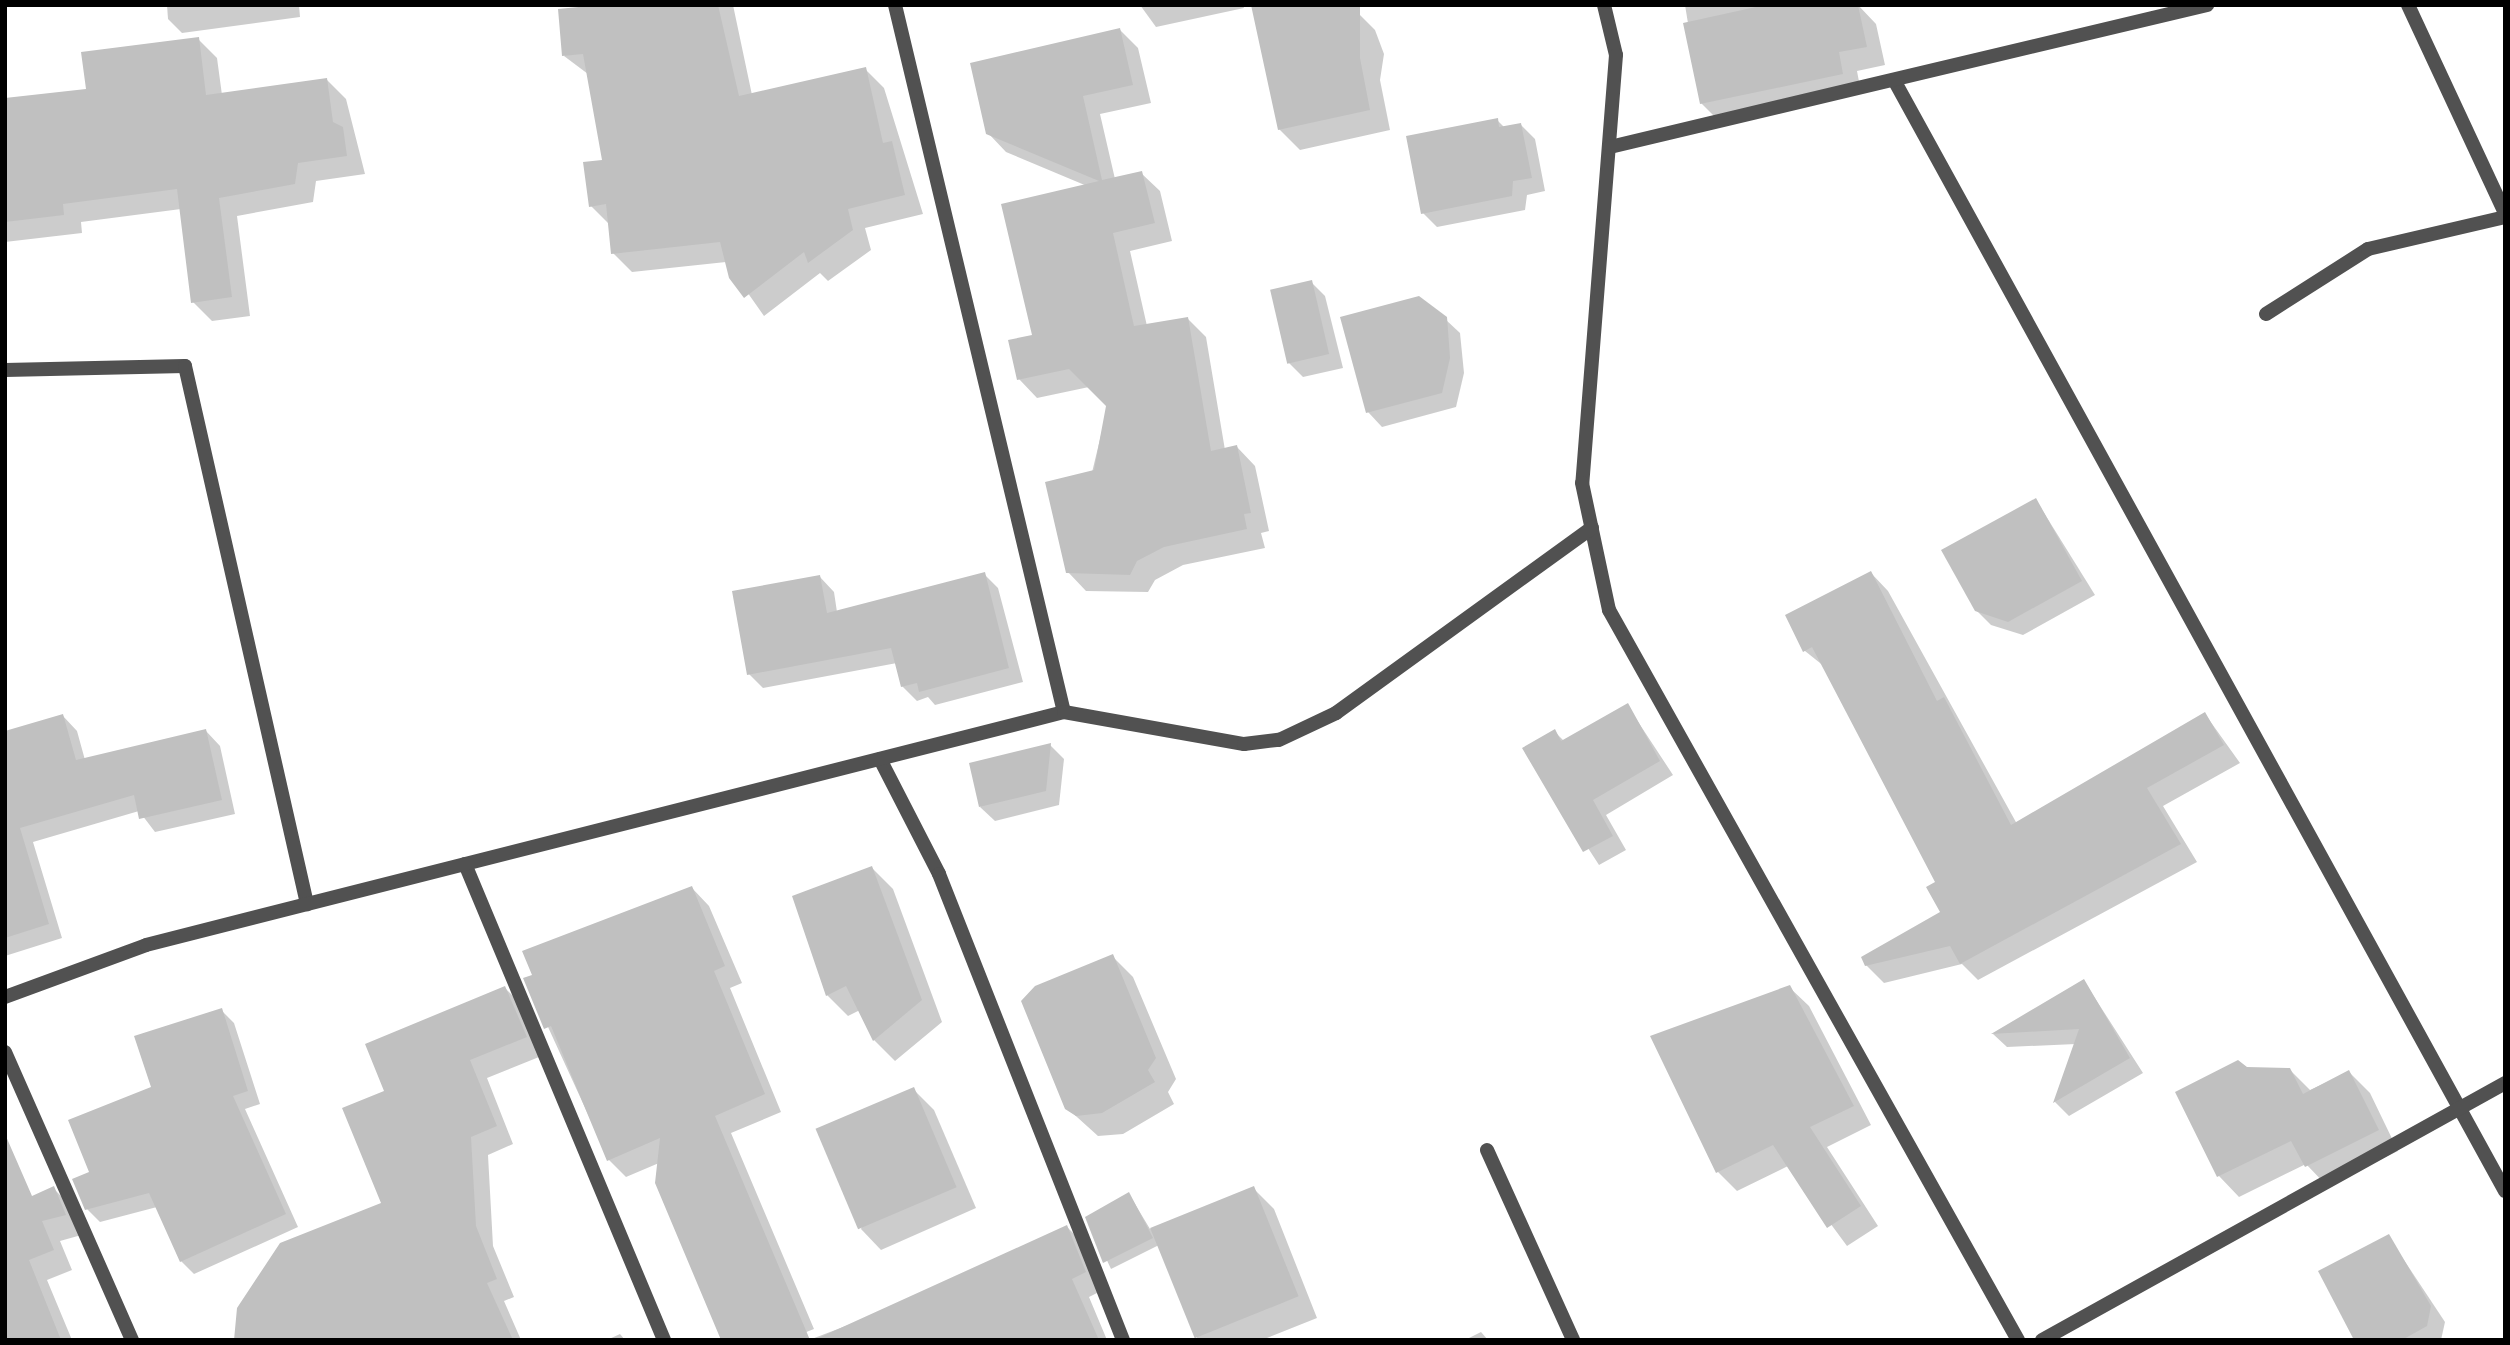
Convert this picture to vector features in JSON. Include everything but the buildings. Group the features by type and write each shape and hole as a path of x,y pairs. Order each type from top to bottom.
{"street":[{"path":"895,5 1064,712"},
{"path":"1604,5 1616,55 1582,483 1609,610 2018,1340"},
{"path":"1610,147 2207,5"},
{"path":"2266,314 2368,249 2505,215 2408,5"},
{"path":"1894,79 2505,1191"},
{"path":"5,370 185,366 307,904"},
{"path":"5,997 146,945 1064,712 1244,744 1279,740 1336,713 1592,528"},
{"path":"880,759 939,874 1123,1340"},
{"path":"465,864 664,1340"},
{"path":"5,1052 132,1340"},
{"path":"2042,1340 2505,1083"},
{"path":"1487,1150 1573,1340"}]}
